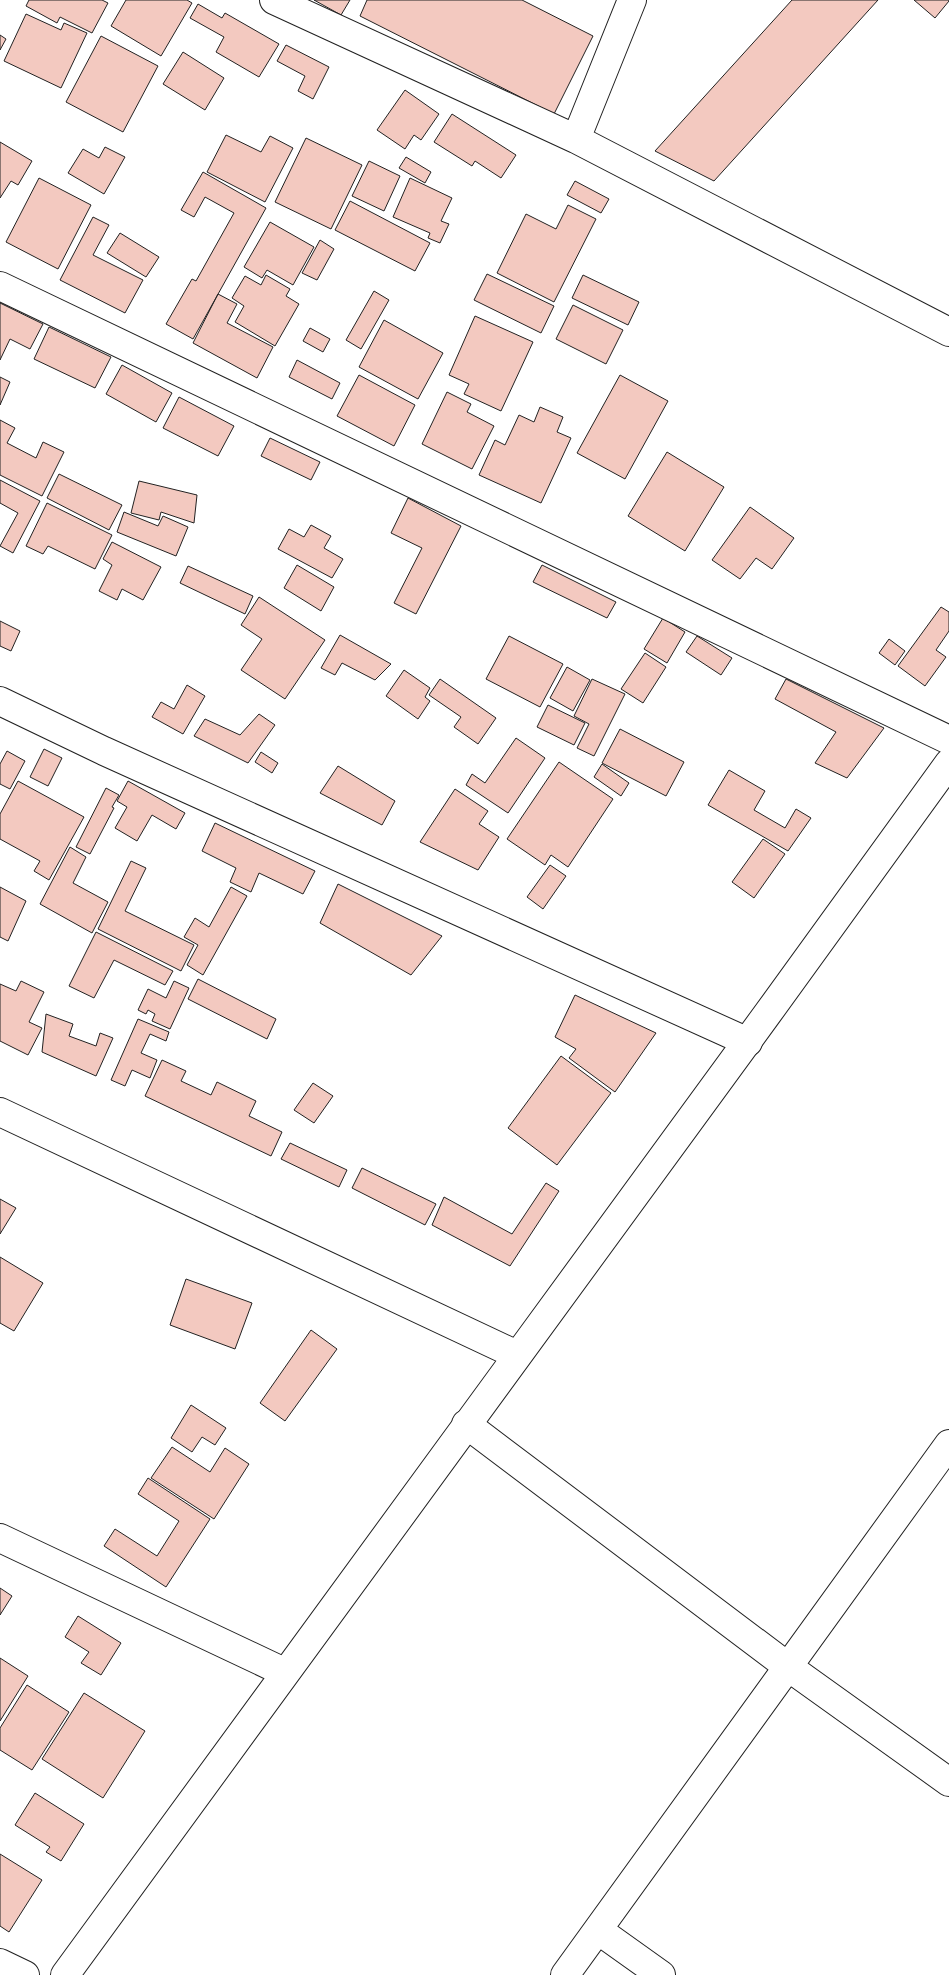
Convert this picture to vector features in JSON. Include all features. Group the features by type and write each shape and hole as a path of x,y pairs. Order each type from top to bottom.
{"street":[{"path":"274,0 576,139 949,332"},
{"path":"576,139 632,0"},
{"path":"0,286 949,740"},
{"path":"0,702 104,751 748,1042"},
{"path":"65,1975 284,1672 748,1042 949,763"},
{"path":"0,1112 517,1355"},
{"path":"466,1424 787,1666 949,1782"},
{"path":"565,1975 949,1444"},
{"path":"0,1538 284,1672"},
{"path":"598,1930 661,1975"},
{"path":"0,1963 26,1975"}],"building":[{"path":"29,0 102,0 108,3 92,33 60,17 57,23 26,6"},
{"path":"126,0 187,0 192,3 161,56 111,26"},
{"path":"314,0 350,0 341,15"},
{"path":"367,0 522,0 593,36 554,114 360,16"},
{"path":"792,0 878,0 714,181 655,151"},
{"path":"914,0 949,0 949,1 935,18"},
{"path":"198,4 222,18 225,13 279,44 259,77 216,52 224,37 190,18"},
{"path":"26,14 61,30 64,23 87,33 61,88 4,61"},
{"path":"0,35 6,39 0,50"},
{"path":"101,36 158,66 123,132 66,102"},
{"path":"286,45 329,67 313,99 298,91 305,76 277,61"},
{"path":"183,52 224,78 205,110 163,84"},
{"path":"405,90 439,114 421,140 414,135 405,149 377,130"},
{"path":"452,114 516,155 501,178 475,161 472,166 434,142"},
{"path":"226,135 261,152 270,136 293,148 265,202 207,172"},
{"path":"306,138 362,165 331,229 275,202"},
{"path":"0,142 32,161 18,185 11,181 0,198"},
{"path":"105,147 125,157 104,194 68,173 83,149 99,158"},
{"path":"406,157 431,172 425,183 399,168"},
{"path":"369,161 400,176 384,211 352,196"},
{"path":"203,172 266,208 193,339 166,324 192,279 196,281 234,213 205,197 194,217 181,210"},
{"path":"39,178 91,205 58,269 6,242"},
{"path":"410,178 452,198 441,221 449,224 440,243 428,238 430,233 393,217"},
{"path":"575,181 609,199 601,213 567,195"},
{"path":"350,201 430,243 415,271 335,230"},
{"path":"568,205 596,219 554,302 497,273 526,214 556,229"},
{"path":"93,217 109,225 93,255 143,280 125,313 60,280"},
{"path":"270,222 314,247 293,285 267,270 262,278 244,267"},
{"path":"120,233 159,257 146,277 107,253"},
{"path":"320,240 334,249 317,280 302,273"},
{"path":"487,274 554,306 541,333 474,300"},
{"path":"266,275 290,289 286,296 299,304 275,346 235,322 244,306 232,298 245,276 261,285"},
{"path":"583,275 639,302 628,325 572,298"},
{"path":"374,291 389,300 361,349 346,340"},
{"path":"218,294 237,304 227,323 273,347 257,378 193,343"},
{"path":"0,303 43,324 30,349 10,339 0,360"},
{"path":"573,305 623,330 606,364 556,339"},
{"path":"475,316 533,342 501,411 464,394 469,384 449,375"},
{"path":"384,320 443,353 418,399 359,367"},
{"path":"49,327 111,357 95,388 34,359"},
{"path":"310,328 330,339 323,352 303,341"},
{"path":"297,360 340,383 332,399 289,377"},
{"path":"122,365 172,393 156,422 106,394"},
{"path":"359,375 415,405 394,446 337,416"},
{"path":"620,375 668,401 625,479 577,453"},
{"path":"0,377 10,382 0,405"},
{"path":"447,392 471,404 467,412 494,426 472,469 422,444"},
{"path":"179,397 234,426 218,456 163,428"},
{"path":"540,407 563,417 557,432 571,438 541,503 479,475 495,440 505,445 519,415 534,422"},
{"path":"0,420 15,428 7,443 36,458 43,442 64,452 42,496 0,475"},
{"path":"270,438 320,462 311,480 261,456"},
{"path":"667,452 724,487 685,551 628,516"},
{"path":"59,474 122,505 109,530 47,498"},
{"path":"0,480 40,501 13,553 0,546 18,513 0,503"},
{"path":"139,481 197,495 194,523 161,512 159,520 131,513"},
{"path":"408,498 461,526 416,614 394,603 422,548 391,533"},
{"path":"47,503 112,535 95,569 48,546 43,554 26,546"},
{"path":"750,507 794,538 772,569 756,558 740,579 712,560"},
{"path":"124,512 158,526 163,516 188,527 176,556 117,532"},
{"path":"311,525 331,536 324,548 343,559 332,578 278,549 289,529 304,537"},
{"path":"112,542 161,567 143,600 122,589 117,600 99,591 112,565 103,559"},
{"path":"297,565 334,587 321,611 284,588"},
{"path":"542,565 616,602 607,618 533,582"},
{"path":"188,566 253,596 245,614 180,583"},
{"path":"259,597 325,640 285,699 241,670 262,639 241,625"},
{"path":"941,607 949,612 949,631 936,650 946,657 925,686 898,666"},
{"path":"663,618 685,632 667,663 644,649"},
{"path":"0,621 20,631 11,651 0,646"},
{"path":"340,635 391,664 375,680 342,663 335,675 321,668"},
{"path":"509,636 563,664 540,707 486,679"},
{"path":"697,636 732,658 721,675 686,652"},
{"path":"889,639 905,651 895,665 879,653"},
{"path":"645,653 666,667 643,703 621,689"},
{"path":"567,667 590,680 573,711 550,698"},
{"path":"404,670 430,688 425,697 430,701 418,719 386,696"},
{"path":"440,679 496,718 478,744 454,727 461,717 429,695"},
{"path":"592,679 625,694 594,756 577,748 589,724 574,716"},
{"path":"786,679 884,728 847,778 815,763 836,732 775,699"},
{"path":"187,685 205,696 183,734 152,717 161,702 174,709"},
{"path":"548,705 585,723 574,745 537,727"},
{"path":"259,714 275,725 248,763 194,736 205,719 240,735"},
{"path":"620,729 684,762 666,796 602,763"},
{"path":"516,738 545,758 508,813 466,785 472,774 485,783"},
{"path":"44,749 62,758 48,786 30,777"},
{"path":"7,751 25,761 10,789 0,784 0,764"},
{"path":"261,752 278,763 272,773 255,762"},
{"path":"559,762 613,799 568,867 551,855 545,865 507,839"},
{"path":"602,764 629,783 621,796 594,777"},
{"path":"338,766 395,801 382,825 320,793"},
{"path":"729,770 765,791 754,810 785,828 796,809 811,818 788,851 708,805"},
{"path":"18,781 84,817 49,880 34,871 40,861 0,839 0,814"},
{"path":"128,781 185,813 176,829 152,815 137,841 115,828 127,807 117,801"},
{"path":"106,788 119,795 90,854 76,847"},
{"path":"455,789 488,811 479,824 499,837 478,870 420,842"},
{"path":"215,823 315,871 303,894 259,873 251,892 230,882 236,868 202,851"},
{"path":"763,839 785,854 754,898 732,882"},
{"path":"70,847 86,857 73,883 108,902 92,933 40,904"},
{"path":"131,861 146,868 125,911 194,945 181,971 98,929"},
{"path":"550,865 566,876 543,909 527,897"},
{"path":"338,884 442,936 411,975 320,923"},
{"path":"0,887 26,901 8,941 0,937"},
{"path":"231,887 247,896 203,975 187,965 198,945 184,937 195,918 209,927"},
{"path":"96,932 173,971 165,985 114,960 94,998 69,986"},
{"path":"198,979 276,1019 267,1039 188,999"},
{"path":"21,981 44,992 29,1022 42,1028 28,1055 0,1041 0,984 16,991"},
{"path":"174,981 189,988 170,1029 152,1021 155,1014 148,1010 146,1014 138,1010 148,989 166,998"},
{"path":"575,995 656,1033 615,1092 569,1058 576,1049 555,1037"},
{"path":"46,1014 73,1024 69,1036 96,1046 100,1033 113,1038 96,1076 42,1052"},
{"path":"138,1019 169,1032 166,1041 150,1034 141,1053 157,1060 150,1078 132,1070 125,1086 111,1080"},
{"path":"561,1056 611,1093 557,1165 508,1128"},
{"path":"162,1060 186,1071 181,1081 211,1095 217,1082 256,1101 249,1116 282,1132 271,1156 145,1096"},
{"path":"313,1083 333,1096 314,1123 294,1110"},
{"path":"290,1143 347,1170 339,1187 281,1159"},
{"path":"362,1168 436,1204 425,1225 352,1188"},
{"path":"546,1183 559,1191 510,1266 432,1225 444,1197 512,1234"},
{"path":"0,1199 16,1208 0,1234"},
{"path":"0,1257 43,1283 14,1331 0,1323"},
{"path":"186,1279 252,1303 235,1349 170,1325"},
{"path":"311,1330 337,1349 285,1421 260,1403"},
{"path":"191,1405 226,1428 215,1445 202,1437 192,1452 171,1438"},
{"path":"172,1447 210,1472 225,1448 249,1464 214,1519 151,1478"},
{"path":"148,1478 210,1519 166,1587 104,1546 115,1529 157,1556 179,1521 138,1494"},
{"path":"0,1588 12,1596 0,1615"},
{"path":"78,1616 121,1643 101,1675 81,1663 89,1652 65,1637"},
{"path":"0,1658 28,1676 0,1721"},
{"path":"27,1685 69,1712 32,1770 0,1750 0,1728"},
{"path":"84,1693 145,1731 103,1798 42,1759"},
{"path":"35,1793 84,1824 61,1861 46,1852 50,1847 15,1825"},
{"path":"0,1854 42,1880 9,1932 0,1926"}]}
